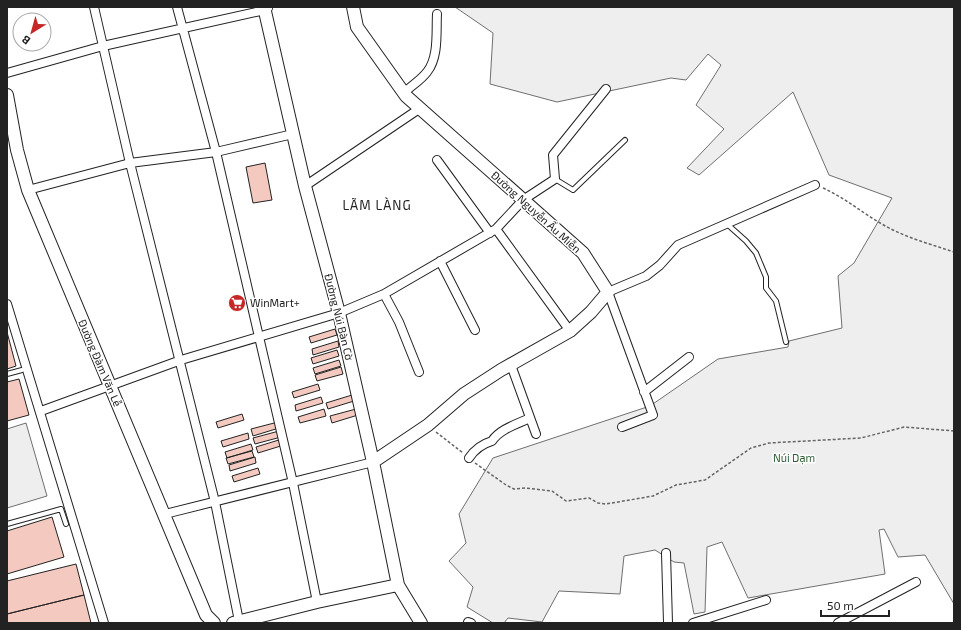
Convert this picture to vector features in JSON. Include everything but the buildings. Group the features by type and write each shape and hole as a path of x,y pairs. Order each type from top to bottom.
{"street":[{"path":"94,7 130,163 181,360 215,502 236,622 317,602 398,585"},
{"path":"177,7 216,152 293,483 317,602"},
{"name":"Đường Nguyễn Ấu Miễn","path":"353,7 357,28 404,93 419,109 583,253 608,292"},
{"path":"7,73 102,46 266,8"},
{"name":"Đường Núi Bàn Cờ","path":"266,8 292,134 338,313 373,462 398,585 421,623"},
{"path":"404,93 423,76 432,64 435,49 437,14"},
{"path":"41,411 181,360 338,313 384,294 493,231 523,200 555,179 553,155 606,90"},
{"name":"Đường Đàm Văn Lễ","path":"7,94 17,150 28,190 206,615 214,623"},
{"path":"305,186 419,109"},
{"path":"28,190 130,163 216,152 292,134"},
{"path":"437,160 570,331"},
{"path":"164,514 373,462 428,425 464,394 510,365 570,331 591,312 608,292 646,276 660,265 678,245 815,185"},
{"path":"440,262 475,330"},
{"path":"608,292 653,415 622,426"},
{"path":"384,294 399,322 419,372"},
{"path":"7,304 41,411 104,623"},
{"path":"644,392 689,357"},
{"path":"510,365 536,434"},
{"path":"469,458 474,450 485,443 492,441 495,437 509,428 530,418"},
{"path":"666,553 668,623"},
{"path":"838,623 916,582"},
{"path":"693,623 766,600"}],"lane":[{"path":"555,179 573,190 625,140"},
{"path":"727,224 746,241 756,253 766,277 766,288 776,301 786,342"},
{"path":"7,374 22,370"},
{"path":"7,524 60,509 66,524"}],"path":[{"path":"815,185 834,193 858,210 892,229 954,252"},
{"path":"428,425 488,474 514,489 525,488 552,491 566,501 589,498 598,503 606,504 653,496 676,485 705,480 751,448 769,443 861,438 904,427 954,431"}],"green space":[{"name":"Núi Dạm","path":"455,7 954,7 954,604 925,555 898,557 884,529 879,530 885,574 748,598 722,542 707,547 705,612 694,614 684,563 674,562 655,550 624,556 620,594 559,591 542,622 508,618 504,623 493,623 467,607 473,587 449,561 466,543 459,514 493,458 650,406 718,359 788,347 789,341 842,328 838,276 854,263 892,198 829,175 793,92 699,175 687,168 724,129 696,105 721,65 708,54 686,80 671,78 557,102 490,84 493,33"},
{"path":"26,423 47,496 7,508 7,429"}],"place":[{"name":"WinMart+","path":"237,303"}],"district":[{"name":"LÃM LÀNG","path":"377,205"}]}
